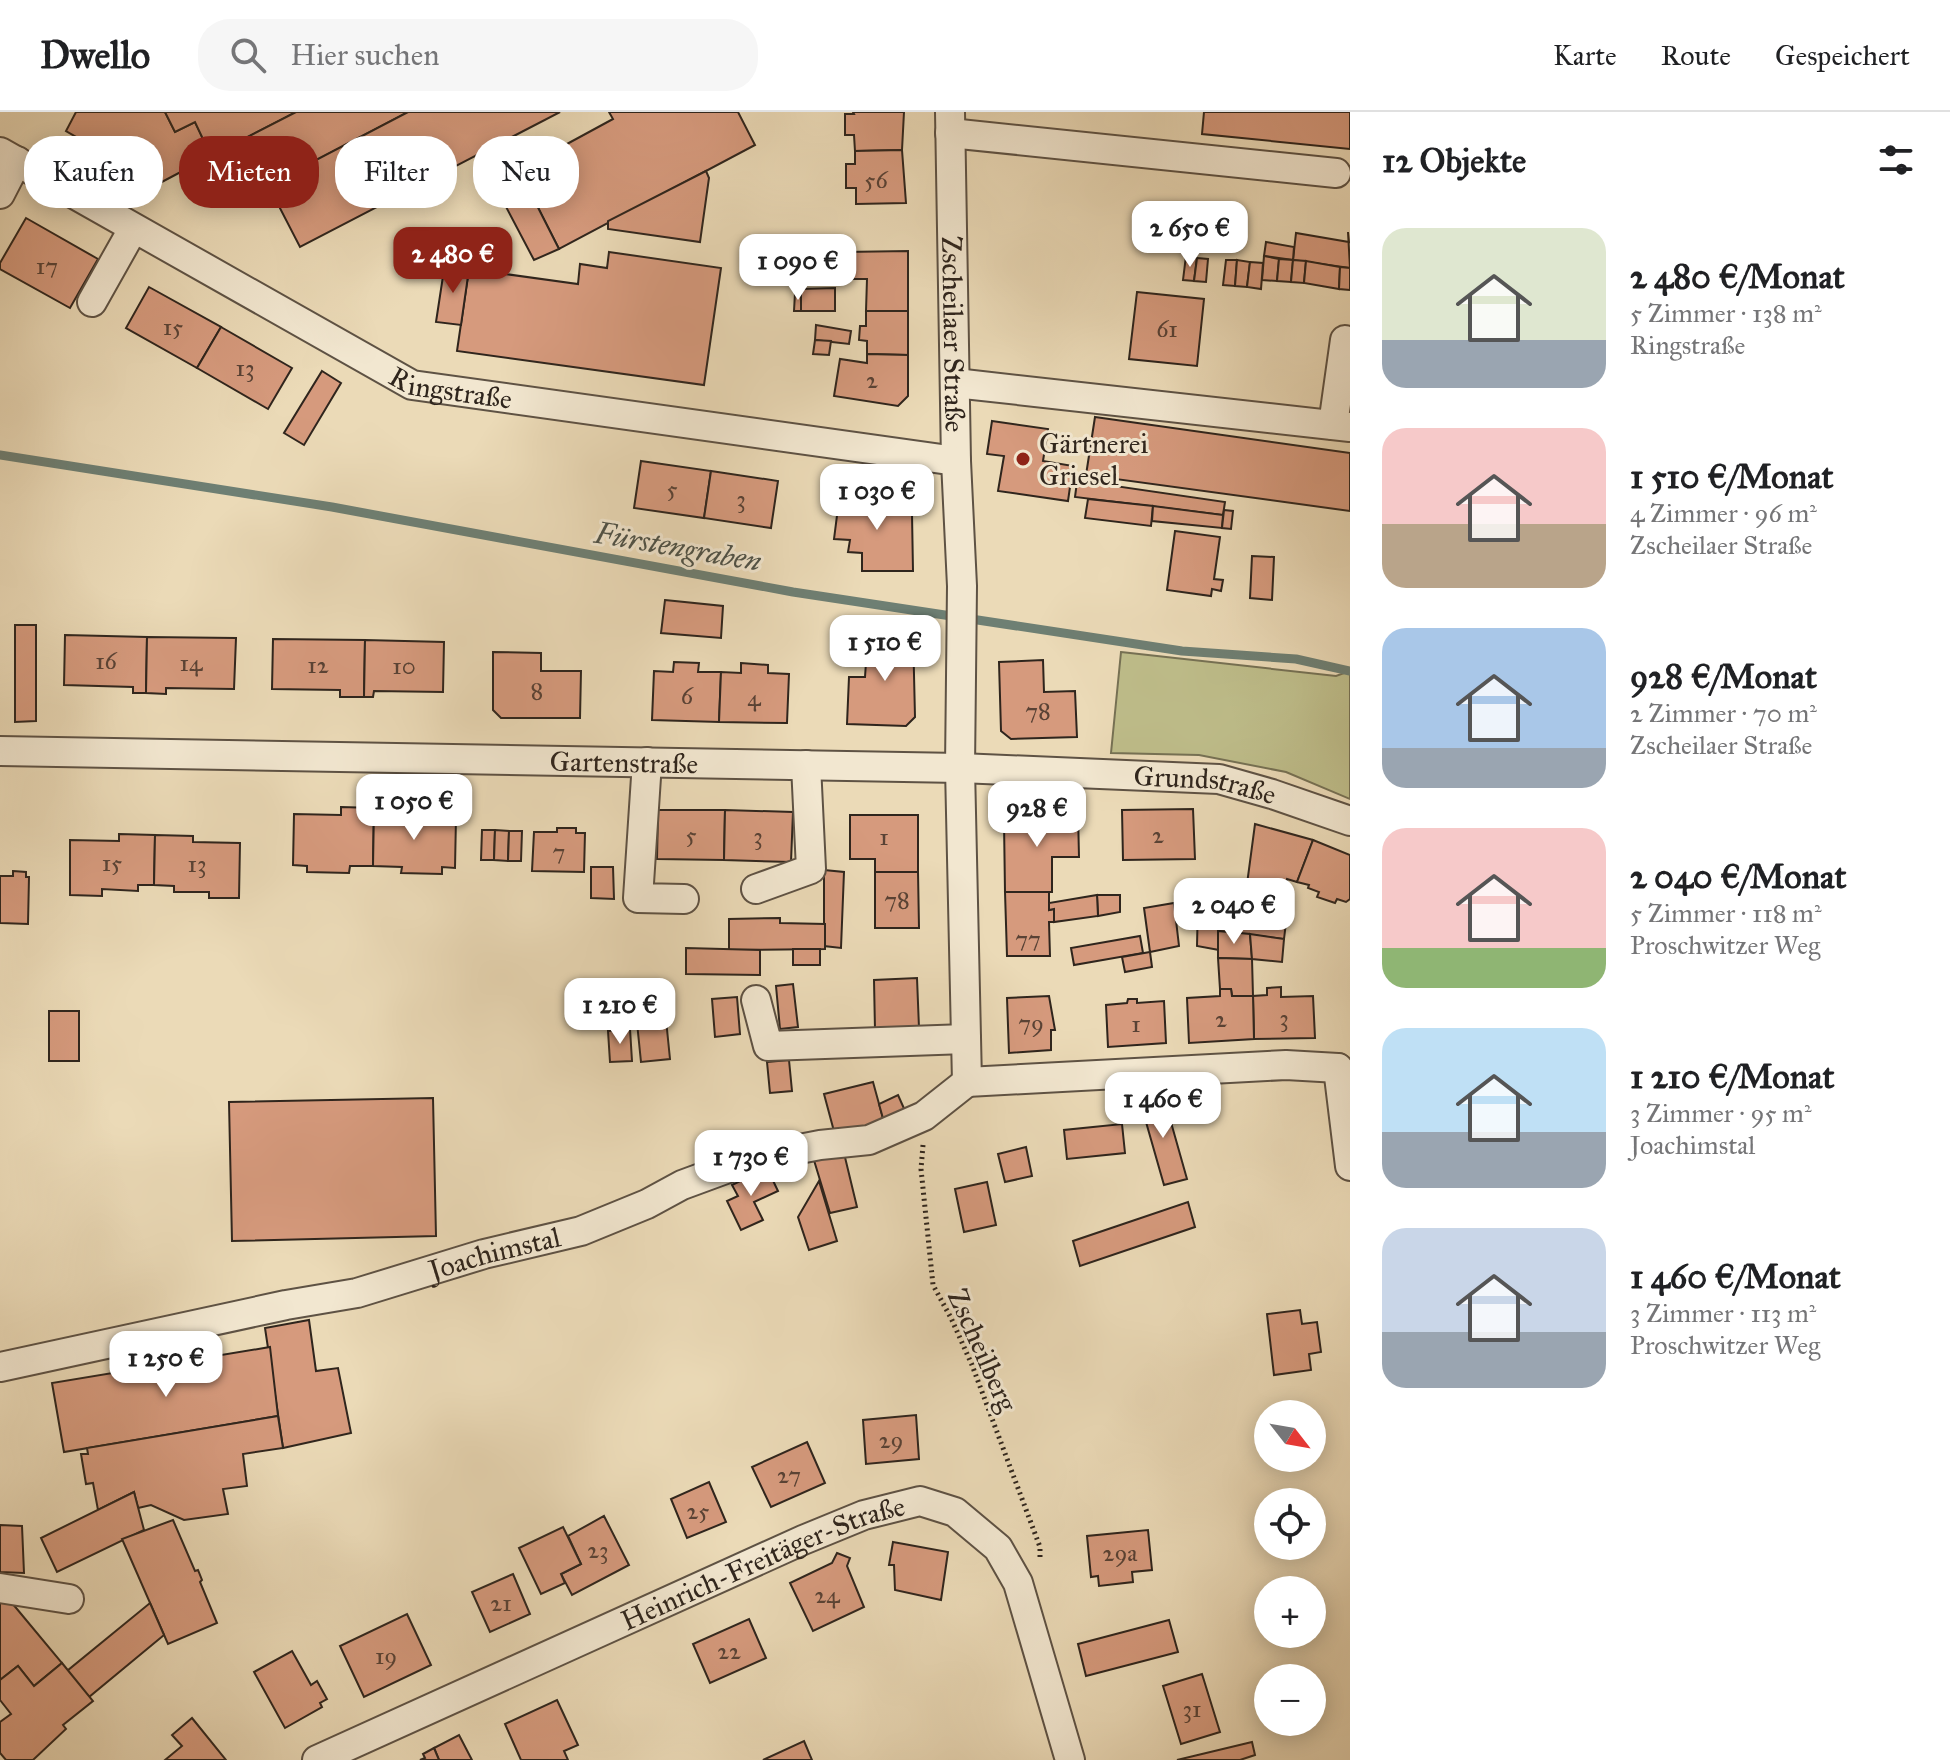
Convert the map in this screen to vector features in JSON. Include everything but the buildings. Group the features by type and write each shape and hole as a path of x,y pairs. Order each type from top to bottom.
{"street":[{"path":"950,122 1336,173"},
{"name":"Zscheilaer Straße","path":"950,122 956,461 962,586 960,768 967,1082"},
{"path":"0,194 8,156"},
{"name":"Ringstraße","path":"8,156 412,385 956,461"},
{"path":"92,302 133,229"},
{"path":"955,383 1342,426 1345,340"},
{"name":"Gartenstraße","path":"0,751 960,768"},
{"path":"647,762 638,898 684,899"},
{"path":"756,889 811,869 806,765"},
{"name":"Grundstraße","path":"960,768 1219,779 1350,821"},
{"path":"756,1000 768,1046 966,1039"},
{"path":"967,1082 1344,1060 1350,1166"},
{"name":"Joachimstal","path":"0,1367 286,1305 357,1293 484,1254 581,1231 647,1204 682,1185 758,1157 820,1145 869,1140 924,1116 967,1082"},
{"name":"Heinrich-Freitäger-Straße","path":"317,1760 579,1640 864,1515 920,1501 955,1512 998,1548 1018,1583 1070,1760"},
{"path":"0,1588 69,1599"}],"path":[{"name":"Zscheilberg","path":"924,1116 921,1169 933,1285 972,1365 1040,1547 1039,1566 1018,1583"}],"shaded area":[{"path":"1121,652 1336,676 1350,671 1350,799 1286,772 1199,755 1111,753"}],"waterway":[{"name":"Fürstengraben","path":"0,455 332,507 793,592 1182,651 1296,659 1350,671"}],"place":[{"name":"Gärtnerei Griesel","path":"1023,459"}]}
